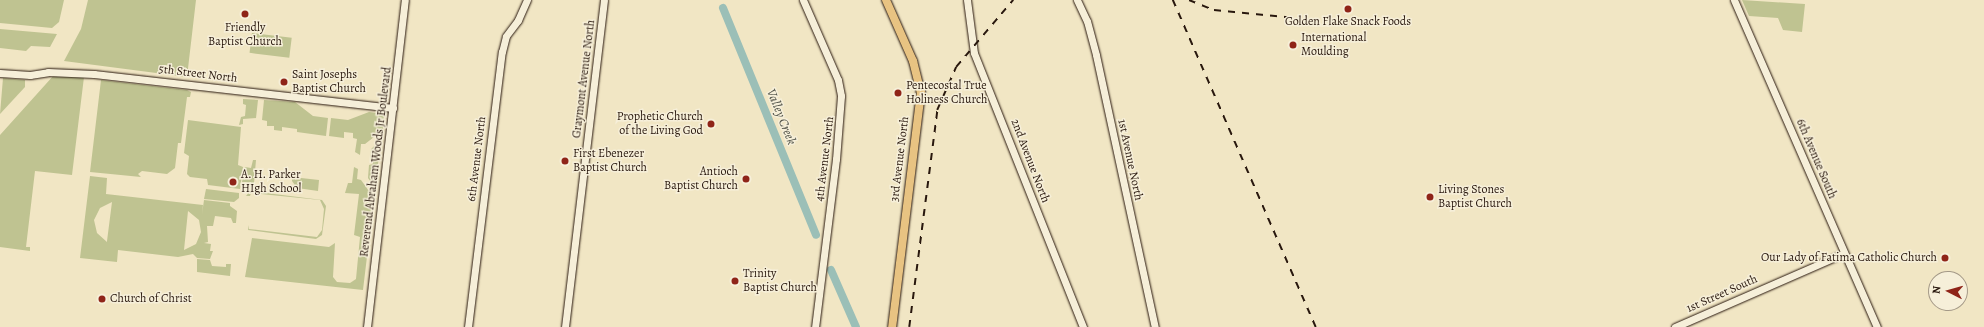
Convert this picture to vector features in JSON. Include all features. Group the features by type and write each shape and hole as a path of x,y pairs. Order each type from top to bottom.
{"main road":[{"name":"3rd Avenue North","path":"886,0 913,62 921,92 892,327"}],"street":[{"name":"6th Avenue North","path":"468,327 502,52 506,36 518,20 527,0"},
{"name":"Graymont Avenue North","path":"565,327 604,0"},
{"name":"4th Avenue North","path":"803,0 838,80 841,96 836,159 815,327"},
{"name":"2nd Avenue North","path":"967,0 974,53 1083,327"},
{"name":"1st Avenue North","path":"1077,0 1087,21 1096,55 1155,327"},
{"name":"6th Avenue South","path":"1734,0 1877,327"},
{"name":"Reverend Abraham Woods Jr Boulevard","path":"367,327 406,1"},
{"name":"5th Street North","path":"0,72 30,76 48,72 94,74 393,108"},
{"name":"1st Street South","path":"1675,327 1844,253"}],"green space":[{"path":"0,0 64,0 59,22 52,28 0,23"},
{"path":"88,0 196,0 187,77 64,61 81,29"},
{"path":"1742,0 1805,4 1802,32 1783,30 1778,18 1749,16"},
{"path":"0,29 57,34 50,47 31,46 26,51 0,48"},
{"path":"252,33 292,38 289,58 250,53"},
{"path":"54,75 84,77 72,175 35,171 26,247 30,247 30,251 0,247 0,135"},
{"path":"3,78 25,80 25,87 0,114"},
{"path":"101,80 187,90 191,92 190,97 187,97 181,143 178,143 175,168 167,174 142,171 138,174 141,177 90,172"},
{"path":"243,99 258,100 256,118 243,119 243,124 239,125 241,117 245,116 246,105 243,104"},
{"path":"264,100 295,102 313,116 328,118 326,136 297,132 297,129 282,127 282,131 274,130 274,126 267,126 267,121 262,120"},
{"path":"369,112 384,114 383,130 365,144 361,144 360,155 355,152 357,139 353,138 353,133 344,132 344,138 329,136 331,118 348,120"},
{"path":"188,120 241,127 238,165 243,167 240,189 208,185 207,179 190,177 187,174 189,156 184,153"},
{"path":"381,140 375,188 368,178 369,165 373,164 370,161 371,149"},
{"path":"253,160 256,160 254,183 242,182 245,167 251,168"},
{"path":"354,167 358,169 357,179 361,180 374,198 363,290 245,277 252,238 329,247 335,243 333,277 337,282 350,283 356,279 360,237 354,235 359,194 345,193 348,183 352,183"},
{"path":"90,176 107,178 106,194 203,205 202,214 204,200 230,203 230,206 237,211 236,223 233,223 231,218 215,216 213,226 207,226 208,242 204,243 211,244 210,251 213,251 210,259 197,258 193,254 178,257 118,250 117,262 80,258","holes":["112,202 107,241 107,242 97,233 94,220 100,208","188,211 199,220 201,232 196,244 184,250"]},
{"path":"292,177 319,180 318,191 297,188 292,181"},
{"path":"206,189 239,193 239,198 234,202 204,199"},
{"path":"250,191 322,200 326,206 322,235 316,239 248,230 249,225 249,229 317,237 322,230 324,209 320,200 251,193 250,196 246,196"},
{"path":"197,259 210,260 212,266 226,267 226,264 231,264 230,276 197,272"}],"waterway":[{"name":"Valley Creek","path":"723,8 816,235"},
{"name":"Valley Creek","path":"831,270 856,327"}],"railway":[{"path":"909,327 937,110 956,67 1013,0"},
{"path":"1173,0 1316,327"},
{"path":"1189,0 1214,10 1296,18"}],"place":[{"name":"Golden Flake Snack Foods","path":"1348,9"},
{"name":"Friendly Baptist Church","path":"245,14"},
{"name":"International Moulding","path":"1293,45"},
{"name":"Saint Josephs Baptist Church","path":"284,82"},
{"name":"Pentecostal True Holiness Church","path":"898,93"},
{"name":"Prophetic Church of the Living God","path":"711,124"},
{"name":"First Ebenezer Baptist Church","path":"565,161"},
{"name":"Antioch Baptist Church","path":"746,179"},
{"name":"A. H. Parker HIgh School","path":"233,182"},
{"name":"Living Stones Baptist Church","path":"1430,197"},
{"name":"Our Lady of Fatima Catholic Church","path":"1945,258"},
{"name":"Trinity Baptist Church","path":"735,281"},
{"name":"Church of Christ","path":"102,299"}]}
